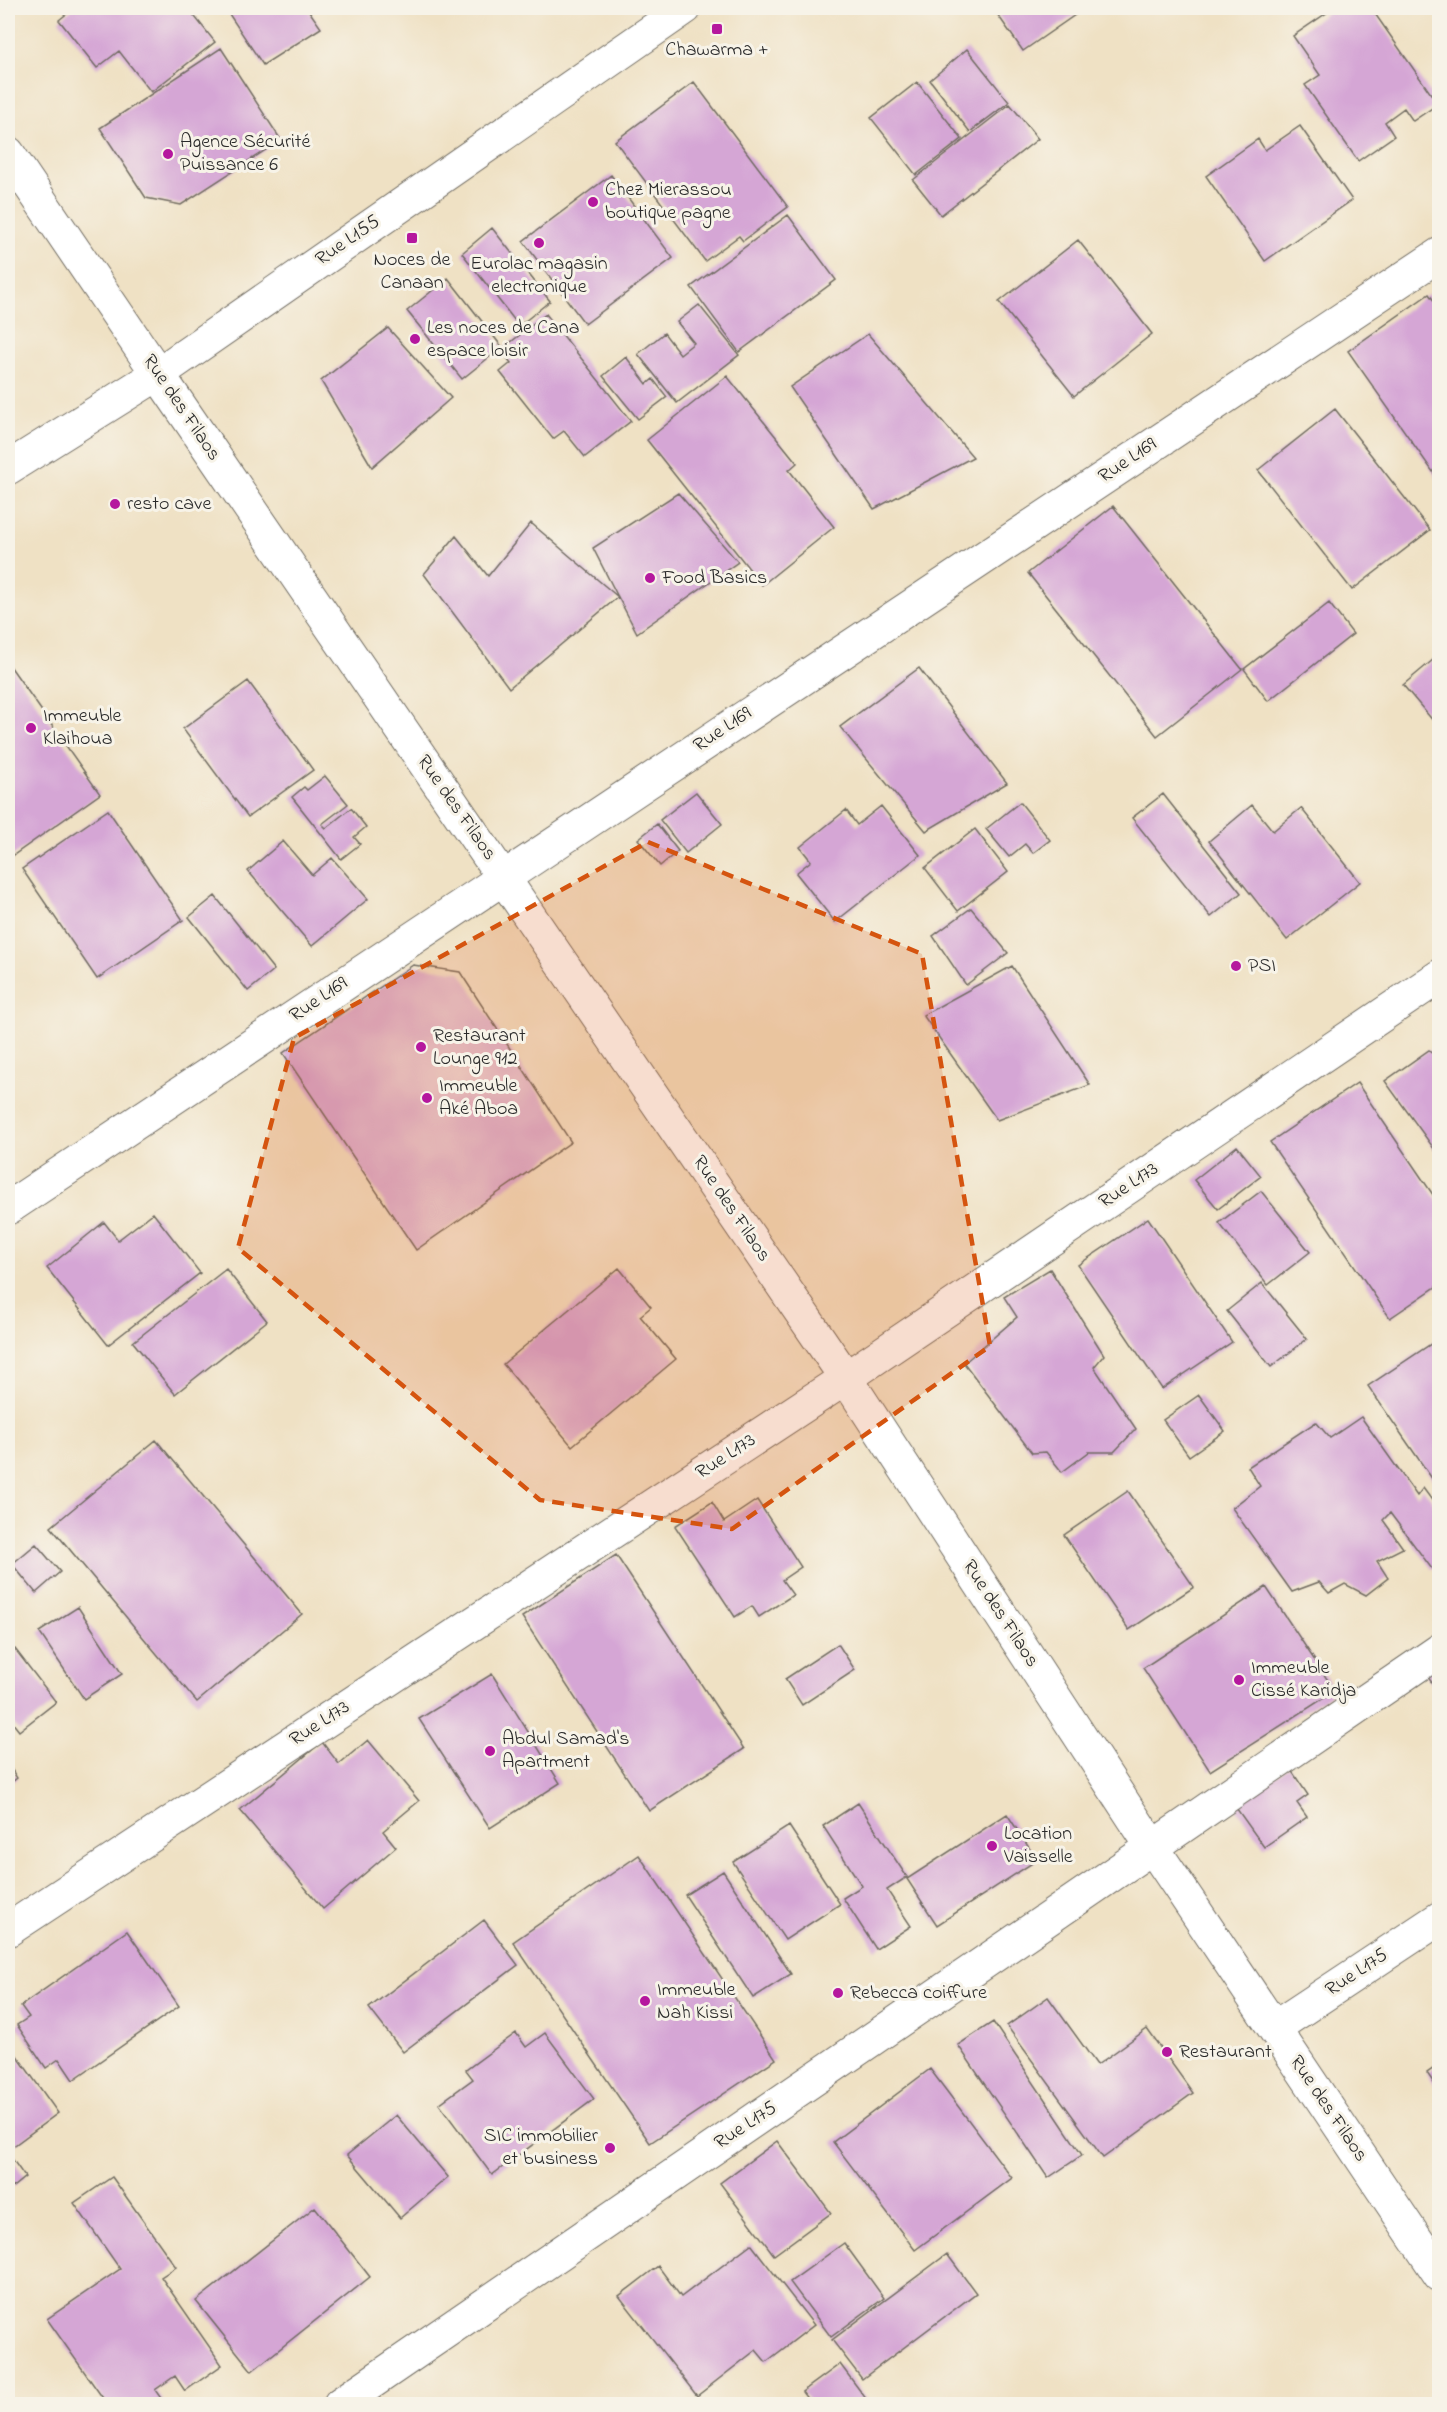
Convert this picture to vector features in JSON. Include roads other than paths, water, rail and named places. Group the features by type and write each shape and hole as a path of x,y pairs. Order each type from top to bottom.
{"street":[{"name":"Rue L155","path":"8,468 158,374 685,8"},
{"name":"Rue des Filaos","path":"8,153 846,1378 1153,1848 1440,2275"},
{"name":"Rue L169","path":"8,1208 503,876 1440,254"},
{"name":"Rue L173","path":"8,1930 846,1378 1440,976"},
{"name":"Rue L175","path":"340,2404 1440,1650"},
{"name":"Rue L175","path":"1274,2028 1440,1918"}],"place":[{"name":"Chawarma +","path":"717,29"},
{"name":"Agence Sécurité Puissance 6","path":"168,154"},
{"name":"Chez Mierassou boutique pagne","path":"593,202"},
{"name":"Noces de Canaan","path":"412,238"},
{"name":"Eurolac magasin electronique","path":"539,243"},
{"name":"Les noces de Cana espace loisir","path":"415,339"},
{"name":"resto cave","path":"115,504"},
{"name":"Food Basics","path":"650,578"},
{"name":"Immeuble Klaihoua","path":"31,728"},
{"name":"PSI","path":"1236,966"},
{"name":"Restaurant Lounge 912","path":"421,1047"},
{"name":"Immeuble Aké Aboa","path":"427,1098"},
{"name":"Immeuble Cissé Karidja","path":"1239,1680"},
{"name":"Abdul Samad's Apartment","path":"490,1751"},
{"name":"Location Vaisselle","path":"992,1846"},
{"name":"Rebecca coiffure","path":"838,1993"},
{"name":"Immeuble Nah Kissi","path":"645,2001"},
{"name":"Restaurant","path":"1167,2052"},
{"name":"SIC immobilier et business","path":"610,2148"}]}
